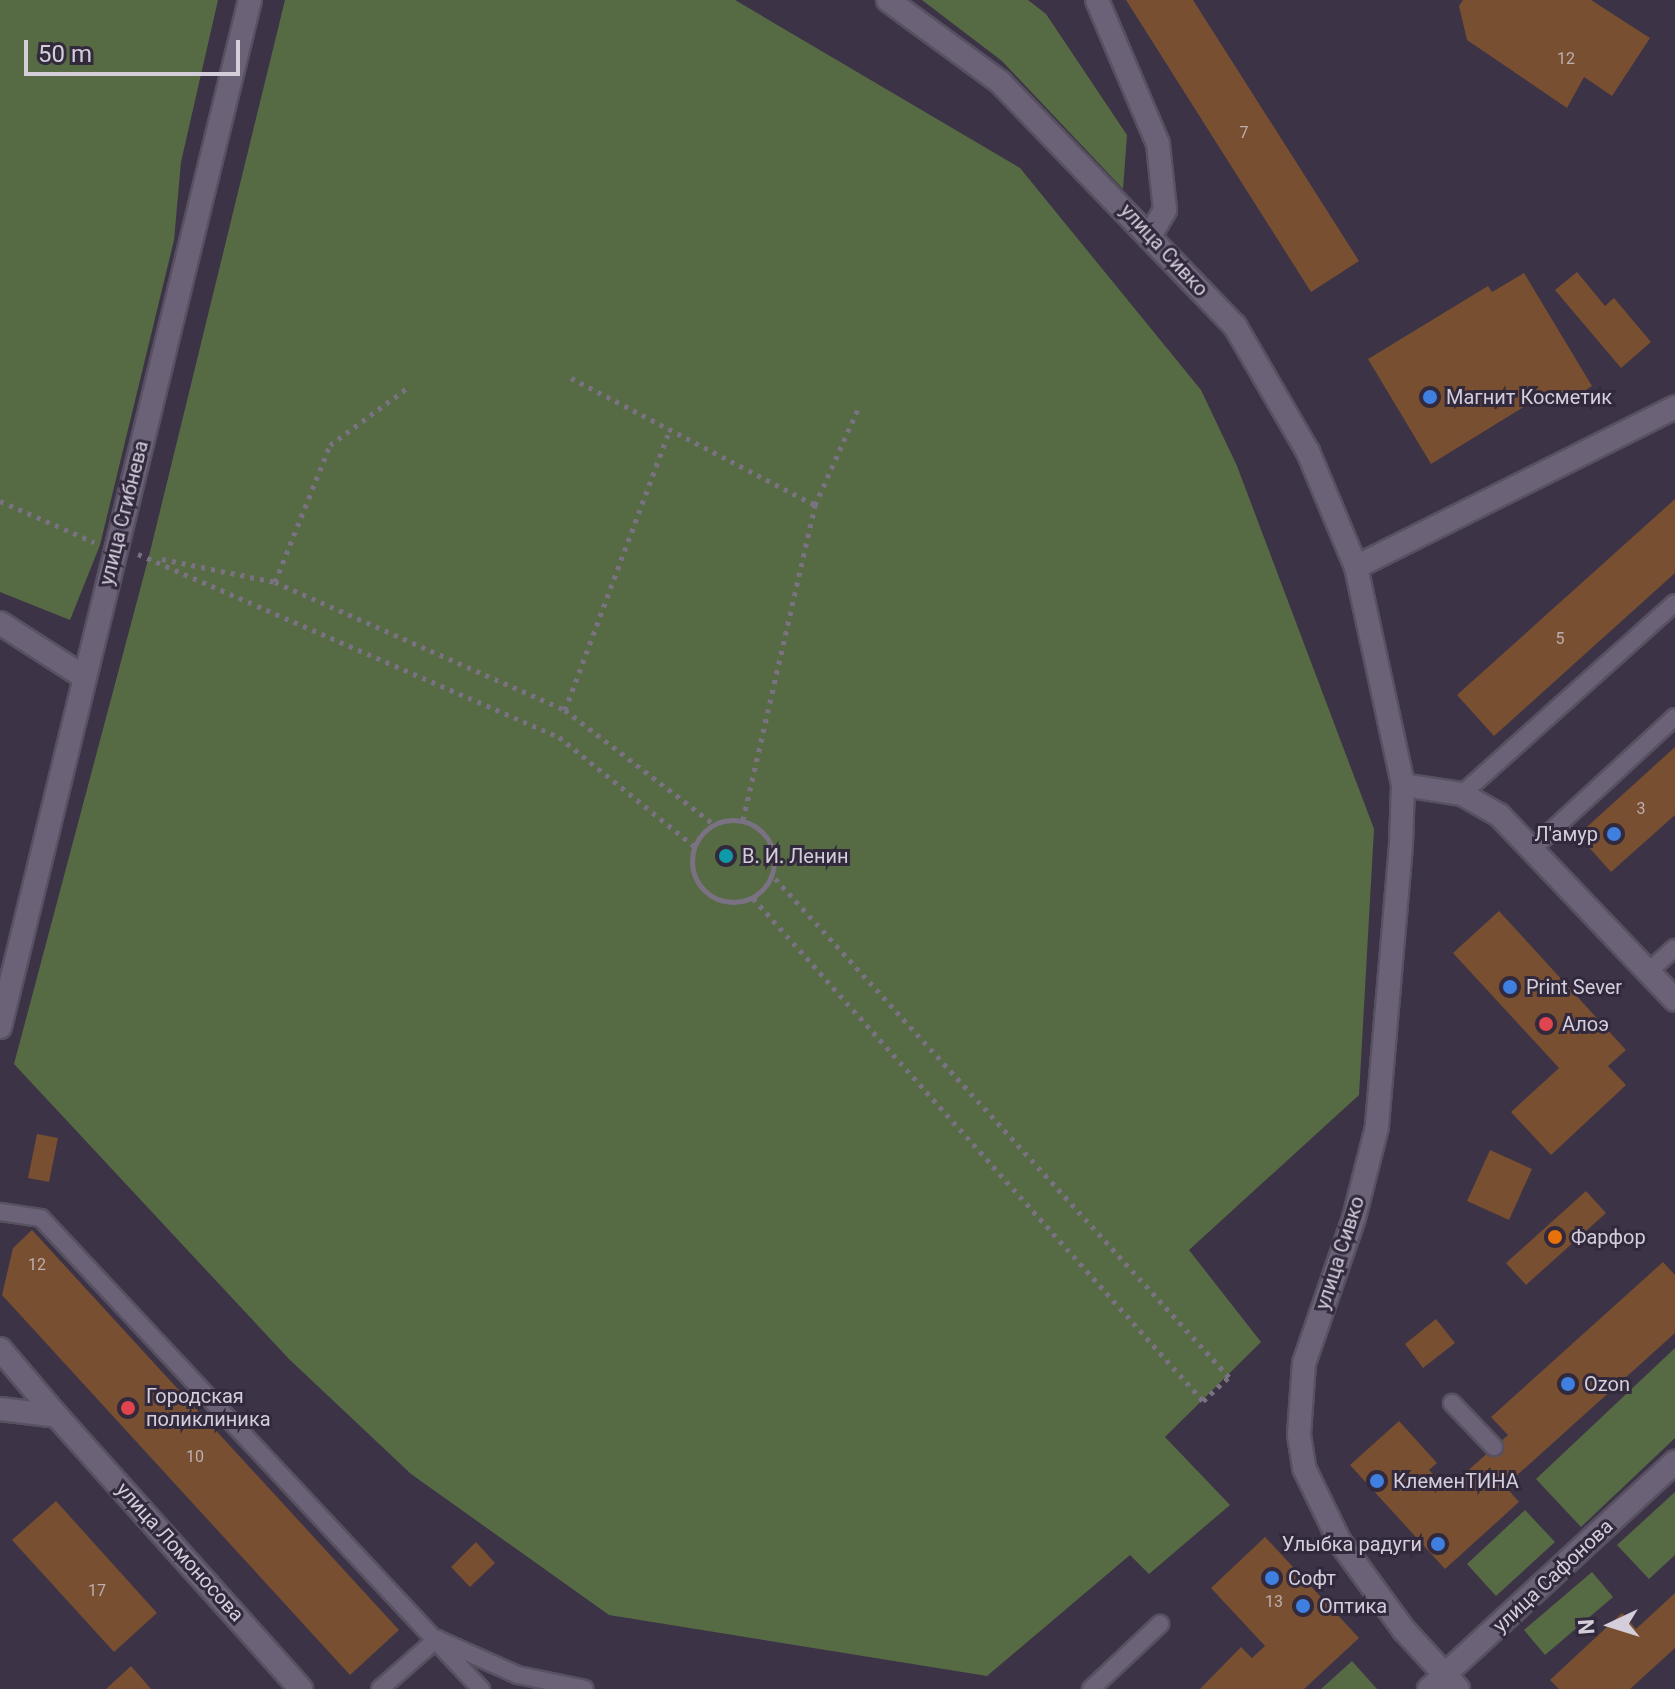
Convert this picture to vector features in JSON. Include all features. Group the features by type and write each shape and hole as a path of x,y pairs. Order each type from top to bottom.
{"street":[{"name":"улица Сгибнева","path":"0,1027 250,0"},
{"name":"улица Сивко","path":"888,0 1000,82 1151,234 1235,326 1308,452 1356,567 1403,785 1377,1127 1354,1218 1304,1363 1299,1435 1304,1468 1340,1542 1444,1684"},
{"path":"1097,0 1158,144 1165,210 1151,234"},
{"path":"1356,567 1675,407"},
{"path":"0,623 84,677"},
{"path":"1403,785 1462,794 1499,815 1675,1000"},
{"name":"улица Ломоносова","path":"0,1349 301,1689"},
{"path":"0,1409 57,1416"},
{"name":"улица Сафонова","path":"1444,1684 1675,1462"}],"lane":[{"path":"1462,794 1675,603"},
{"path":"1533,848 1675,717"},
{"path":"1648,972 1675,948"},
{"path":"0,1212 41,1218 481,1689"},
{"path":"1452,1403 1494,1447"},
{"path":"1091,1689 1160,1624"},
{"path":"380,1689 437,1639"},
{"path":"437,1639 518,1675 585,1689"}],"path":[{"path":"571,378 815,505"},
{"path":"275,582 330,445 407,388"},
{"path":"743,820 815,505 858,409"},
{"path":"565,710 670,429"},
{"path":"0,501 115,551 275,582 565,710 716,826"},
{"path":"149,556 559,737 694,846"},
{"path":"724,819 743,820 764,833 775,859 772,875 753,898 722,902 698,885 690,859 694,846 716,826 724,819"},
{"path":"753,898 1203,1401 1229,1377 772,875"}],"green space":[{"path":"0,0 218,0 181,162 174,240 100,545 70,620 0,592"},
{"path":"285,0 735,0 1020,168 1201,390 1237,466 1374,829 1359,1095 1189,1250 1261,1342 1165,1437 1230,1505 1149,1574 1130,1555 987,1676 609,1615 411,1474 289,1359 14,1064 149,556"},
{"path":"922,0 1028,0 1046,14 1127,135 1123,189 1002,61"},
{"path":"1675,1348 1675,1438 1581,1527 1536,1479"},
{"path":"1675,1492 1675,1555 1649,1579 1617,1545"},
{"path":"1525,1510 1555,1542 1496,1596 1467,1564"},
{"path":"1592,1572 1613,1597 1545,1655 1524,1630"},
{"path":"1352,1661 1377,1689 1321,1689"}],"building":[{"path":"1126,0 1193,0 1359,261 1311,292"},
{"path":"1463,0 1591,0 1650,38 1612,96 1584,77 1567,108 1467,40 1459,6"},
{"path":"1577,272 1605,306 1614,298 1651,342 1621,368 1555,290"},
{"path":"1524,273 1592,386 1561,406 1551,390 1431,464 1368,359 1488,286 1492,292"},
{"path":"1675,499 1675,573 1494,736 1457,695"},
{"path":"1675,747 1675,815 1611,872 1578,835"},
{"path":"1499,911 1626,1050 1608,1066 1626,1085 1551,1155 1511,1112 1559,1068 1453,953"},
{"path":"37,1134 58,1138 49,1182 28,1178"},
{"path":"1490,1150 1532,1169 1509,1220 1467,1201"},
{"path":"1586,1191 1606,1213 1526,1285 1506,1263"},
{"path":"32,1230 399,1630 350,1675 2,1295 13,1248"},
{"path":"1663,1262 1675,1275 1675,1333 1505,1486 1519,1502 1445,1569 1350,1465 1399,1421 1437,1463 1429,1470 1447,1489 1508,1435 1491,1417"},
{"path":"1436,1319 1455,1343 1423,1368 1405,1344"},
{"path":"56,1501 157,1613 114,1652 12,1540"},
{"path":"1265,1537 1359,1638 1304,1689 1200,1689 1241,1647 1252,1658 1265,1646 1211,1588"},
{"path":"476,1542 495,1563 470,1587 451,1567"},
{"path":"1675,1593 1675,1648 1630,1689 1559,1689 1550,1680 1622,1613 1636,1629"},
{"path":"131,1666 151,1689 106,1689"}],"place":[{"name":"Магнит Косметик","path":"1430,397"},
{"name":"Л'амур","path":"1614,834"},
{"name":"В. И. Ленин","path":"726,856"},
{"name":"Print Sever","path":"1510,987"},
{"name":"Алоэ","path":"1546,1024"},
{"name":"Фарфор","path":"1555,1237"},
{"name":"Ozon","path":"1568,1384"},
{"name":"Городская поликлиника","path":"128,1408"},
{"name":"КлеменТИНА","path":"1377,1481"},
{"name":"Улыбка радуги","path":"1438,1544"},
{"name":"Софт","path":"1272,1578"},
{"name":"Оптика","path":"1303,1606"}]}
